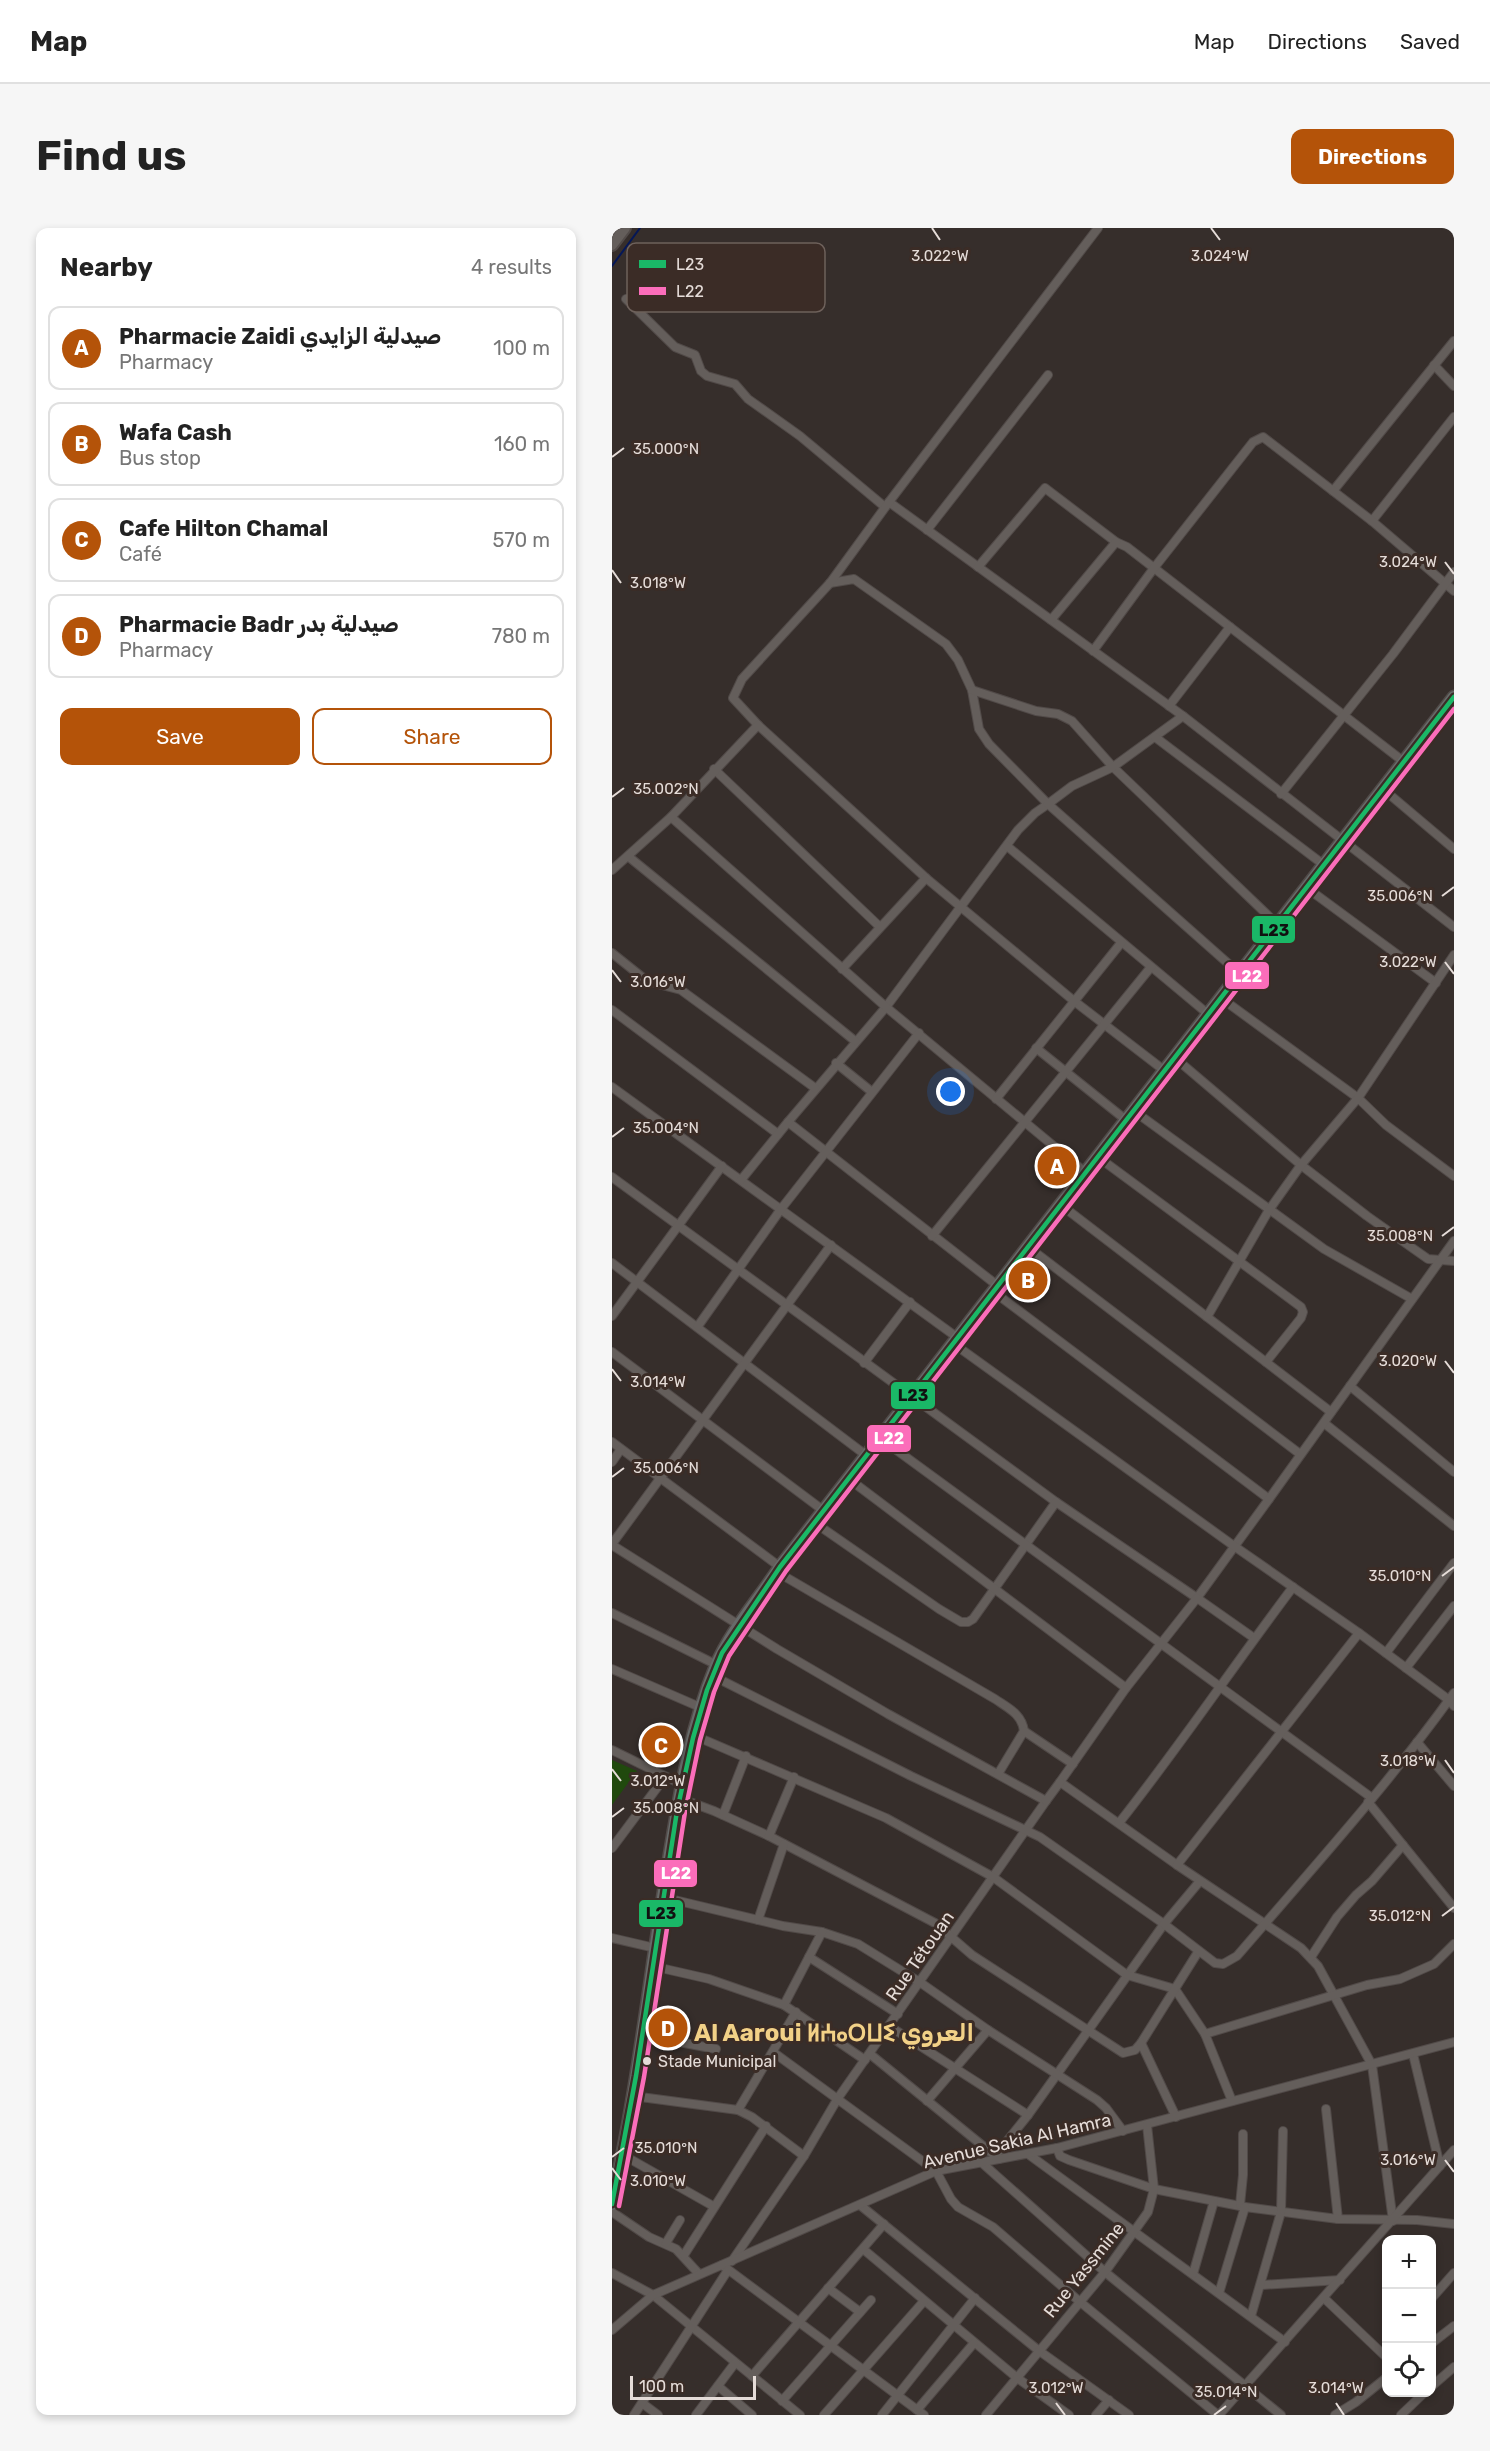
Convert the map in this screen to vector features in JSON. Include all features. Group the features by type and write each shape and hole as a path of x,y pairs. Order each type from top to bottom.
{"main road":[{"path":"612,2204 633,2096 681,1784 693,1735 715,1670 738,1624 1454,697"}],"street":[{"path":"612,245 625,228"},
{"path":"1098,228 830,583 742,679 733,698 735,703 926,878 1074,1001 1165,1071"},
{"path":"640,312 675,346 695,355 703,373 735,384 748,399 793,431 887,505 927,530 1169,705 1454,927"},
{"path":"1333,491 1454,341"},
{"path":"1434,365 1454,386"},
{"path":"927,530 1048,375"},
{"path":"1372,522 1454,417"},
{"path":"1093,651 1154,568 1257,438 1263,437 1372,522 1454,591"},
{"path":"978,567 1045,488 1116,542 1127,547 1404,762"},
{"path":"1051,620 1116,542"},
{"path":"1281,794 1454,572"},
{"path":"830,583 854,579 946,644 958,660 972,690 979,729 989,744 1048,804 1240,974"},
{"path":"1169,705 1230,627"},
{"path":"972,690 1036,711 1064,716 1072,721 1113,767 1278,925"},
{"path":"741,1180 815,1088 886,1007 1026,820 1072,786 1113,767 1183,716"},
{"path":"612,870 671,817 758,724"},
{"path":"1155,737 1324,865"},
{"path":"714,769 880,927"},
{"path":"1383,789 1454,849"},
{"path":"671,817 886,1007 1085,1172"},
{"path":"1007,846 1208,1014"},
{"path":"629,857 855,1041"},
{"path":"842,969 926,878"},
{"path":"1307,888 1436,983"},
{"path":"996,1099 1121,943"},
{"path":"612,953 647,981 681,990 815,1088"},
{"path":"1207,1317 1269,1210 1301,1165 1358,1098 1454,955"},
{"path":"932,1236 1151,968"},
{"path":"1221,998 1358,1098 1386,1125 1454,1176"},
{"path":"612,1010 778,1134"},
{"path":"698,1326 826,1150 919,1033"},
{"path":"1036,1048 1067,1073 1324,1249 1412,1299"},
{"path":"1175,1058 1301,1165 1367,1216 1428,1258 1454,1261"},
{"path":"836,1063 872,1092"},
{"path":"612,1087 910,1302 956,1341 1234,1546 1452,1700 1263,1925 1231,1961 1223,1964 1215,1963 1198,1952 1164,1924 1057,1848 715,1670 612,1613"},
{"path":"788,1122 826,1150 996,1289 1269,1499"},
{"path":"1098,1157 1296,1302 1303,1312 1301,1318 1266,1362"},
{"path":"612,1316 722,1166"},
{"path":"612,1177 1056,1502 1254,1638"},
{"path":"1061,1205 1331,1412"},
{"name":"Rue Tétouan","path":"804,2156 838,2098 921,1983 1024,1830 1126,1688 1197,1598 1454,1240"},
{"path":"831,1245 612,1544 738,1624 888,1714 1046,1801"},
{"path":"1028,1247 1300,1454"},
{"path":"612,1263 867,1456"},
{"path":"864,1363 910,1302"},
{"path":"612,1352 824,1511"},
{"path":"1350,1386 1454,1472"},
{"path":"1324,1423 1454,1526"},
{"path":"880,1438 1161,1643 1370,1800 1403,1845 1453,1905"},
{"path":"612,1442 661,1477 778,1570 1017,1714 1023,1721 1024,1731 998,1774"},
{"path":"612,1462 621,1449"},
{"path":"849,1479 1126,1688"},
{"path":"815,1523 961,1622 968,1622 973,1619 1056,1502"},
{"path":"1386,1653 1454,1563"},
{"path":"1119,1823 1164,1767 1254,1638 1293,1587"},
{"path":"1406,1668 1454,1606"},
{"path":"1177,1865 1359,1633"},
{"path":"612,1669 702,1708"},
{"path":"1024,1731 1072,1764"},
{"path":"693,1735 886,1818 993,1877 1127,1975 1175,1989 1205,2034 1232,2101"},
{"path":"1418,1742 1454,1786"},
{"path":"612,1750 681,1784"},
{"path":"723,1815 746,1756"},
{"path":"612,1848 665,1777"},
{"path":"770,1836 794,1777"},
{"path":"1060,1782 1311,1957 1335,1995 1372,2065 1393,2221"},
{"path":"679,1798 770,1836 934,1923 972,1955 1123,2053 1135,2050 1141,2043 1198,1952"},
{"path":"758,1920 784,1844"},
{"path":"1311,1957 1337,1917 1403,1845"},
{"path":"652,1966 709,1979 784,2005 867,2057 998,2158 1164,1924 1200,1881"},
{"path":"662,1897 758,1920 822,1932 858,1944 921,1983 1106,2108 1123,2131"},
{"path":"784,2005 822,1932"},
{"path":"612,1938 655,1948"},
{"path":"1205,2034 1367,1985 1400,1979 1434,1964 1454,1944"},
{"path":"808,1957 898,2014"},
{"path":"738,2110 796,2012"},
{"path":"889,2026 1028,2115"},
{"path":"927,2101 988,2030"},
{"path":"642,2035 716,2049"},
{"name":"Avenue Sakia Al Hamra","path":"612,2330 653,2295 699,2274 725,2268 732,2261 936,2171 1057,2148 1454,2042"},
{"path":"1141,2043 1176,2117"},
{"path":"773,2052 936,2171 951,2199 958,2207 993,2227 1079,2301 1219,2415 1454,2150"},
{"path":"1413,2054 1440,2166"},
{"path":"633,2096 738,2110 766,2126 804,2156 732,2261"},
{"path":"1326,2109 1338,2218"},
{"name":"Rue Yassmine","path":"986,2415 1105,2272 1148,2212 1154,2189 1147,2125"},
{"path":"684,2255 713,2206 766,2126"},
{"path":"1251,2316 1262,2285 1281,2212 1283,2131"},
{"path":"1219,2293 1243,2206 1244,2134"},
{"path":"1057,2148 1060,2156 1154,2189 1214,2201 1338,2218 1454,2224"},
{"path":"1028,2154 1285,2342"},
{"path":"623,2155 713,2206"},
{"path":"981,2162 1105,2272 1281,2415"},
{"path":"1193,2274 1214,2201"},
{"path":"860,2205 1038,2350 1129,2415"},
{"path":"612,2212 649,2237 666,2243 684,2255 699,2274"},
{"path":"666,2243 680,2220"},
{"path":"752,2376 884,2224"},
{"path":"863,2249 1016,2377 1069,2415"},
{"path":"634,2415 725,2268 924,2415"},
{"path":"612,2273 653,2295 800,2415"},
{"path":"1436,2293 1454,2273"},
{"path":"1262,2285 1340,2280"},
{"path":"828,2288 860,2312"},
{"path":"882,2415 975,2298"},
{"path":"1323,2298 1382,2349"},
{"path":"782,2401 871,2300"},
{"path":"824,2415 924,2301"},
{"path":"1436,2339 1454,2326"},
{"path":"917,2410 974,2343"},
{"path":"696,2415 735,2363"},
{"path":"1436,2382 1454,2367"},
{"path":"1335,2415 1382,2381"},
{"path":"718,2386 752,2415"},
{"path":"1401,2415 1420,2397"},
{"path":"1096,2415 1109,2400"},
{"path":"642,2403 658,2415"}],"green space":[{"path":"612,1760 637,1771 612,1805"}],"waterway":[{"path":"629,243 640,228"},
{"path":"612,266 627,246"}],"transit line":[{"name":"L23","path":"612,2204 636,2076 677,1811 693,1738 707,1690 722,1653 780,1567 1454,697"},
{"name":"L22","path":"619,2206 644,2077 685,1812 700,1740 714,1692 729,1656 786,1571 1454,709"}],"place":[{"name":"Pharmacie Zaidi صيدلية الزايدي","path":"1057,1166"},
{"name":"Wafa Cash","path":"1028,1280"},
{"name":"Cafe Hilton Chamal","path":"661,1745"},
{"name":"Pharmacie Badr صيدلية بدر","path":"668,2028"},
{"name":"Stade Municipal","path":"647,2061"}],"district":[{"name":"Al Aaroui ⵍⵄⴰⵔⵡⵉ العروي","path":"834,2033"}]}
